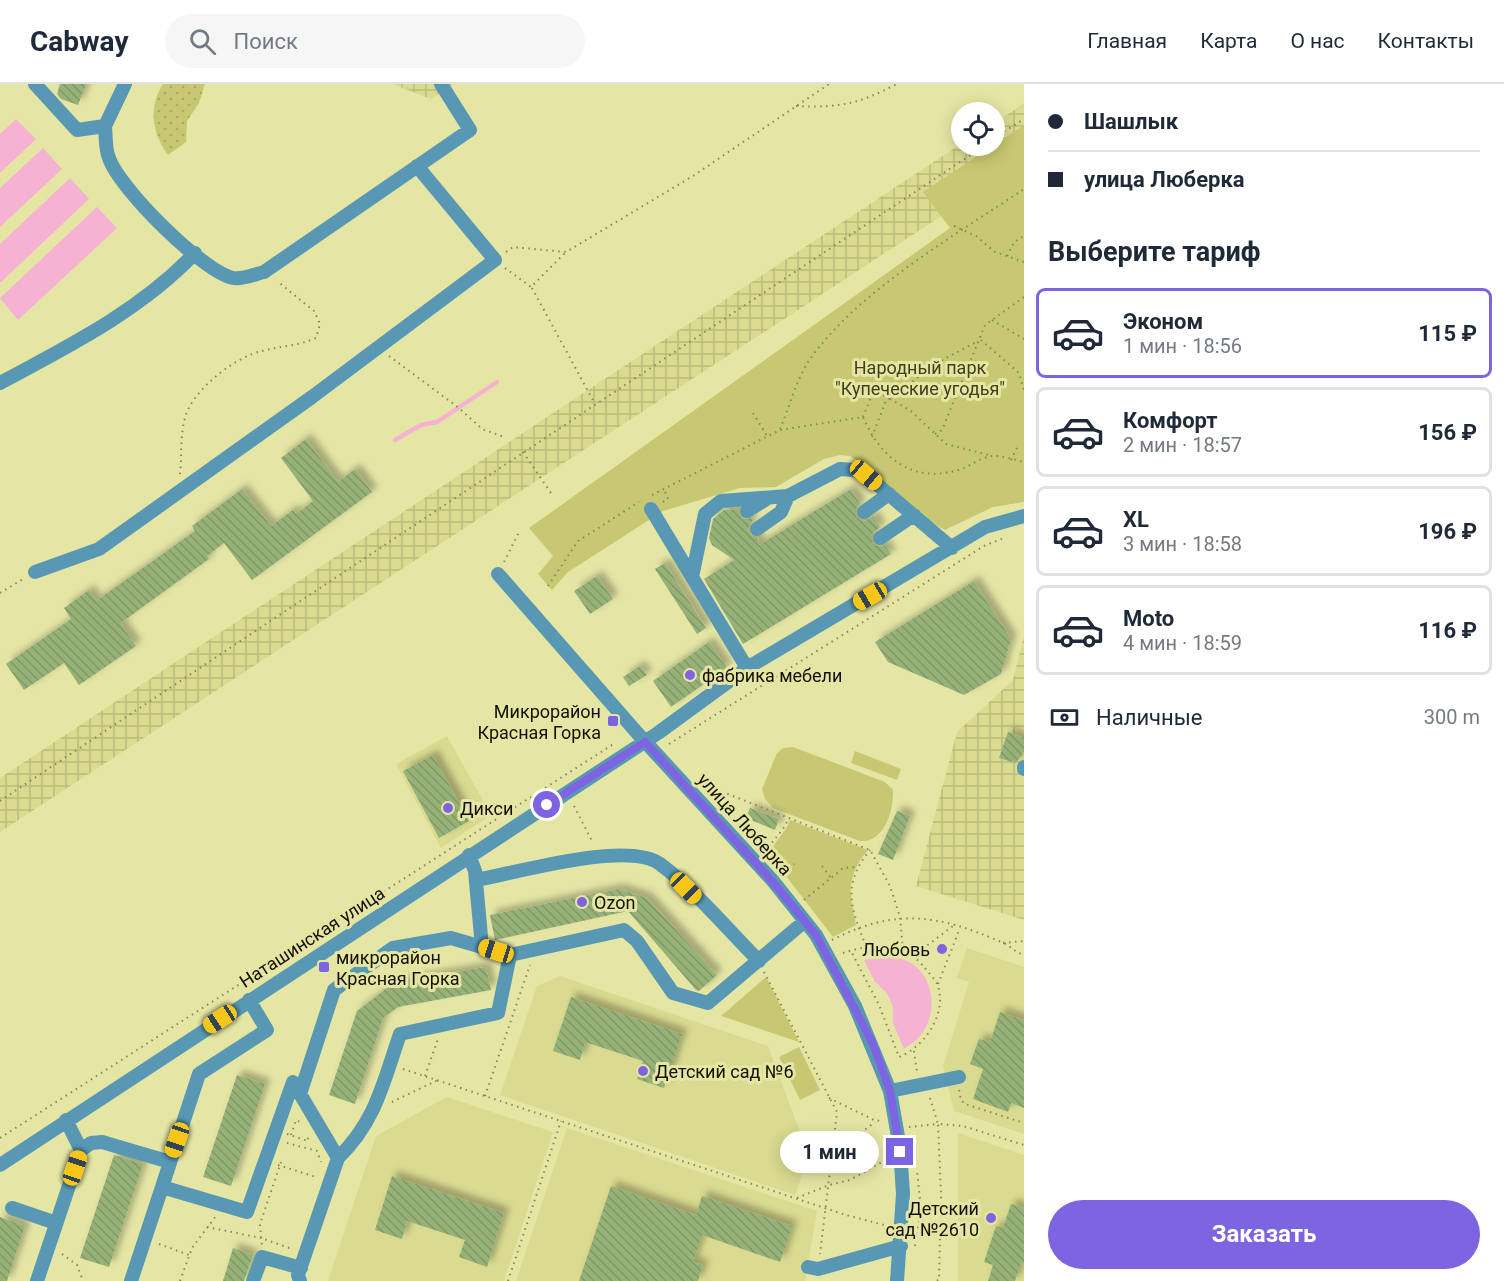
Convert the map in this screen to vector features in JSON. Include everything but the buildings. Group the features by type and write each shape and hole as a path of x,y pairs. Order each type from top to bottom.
{"street":[{"path":"35,84 77,130 105,126"},
{"path":"125,84 105,126 108,157 120,179 163,228 223,275 236,279 264,272 470,130 441,84"},
{"path":"35,572 99,549 495,260 417,166"},
{"path":"0,383 100,328 171,279 195,253"},
{"path":"692,577 705,514 721,501 789,496 840,469 855,470 866,475 952,548"},
{"path":"864,512 889,494"},
{"path":"747,511 771,496"},
{"path":"757,529 781,512 789,496"},
{"path":"646,503 747,668"},
{"path":"880,538 914,515"},
{"name":"Наташинская улица","path":"0,1165 645,742 747,668 985,527 1024,516"},
{"path":"666,534 678,526"},
{"name":"улица Люберка","path":"498,574 645,742 772,881 816,935 855,1005 890,1091 900,1152 903,1194 897,1281"},
{"path":"470,855 476,880 482,947"},
{"path":"476,880 600,856 637,855 659,863 759,961"},
{"path":"300,1094 334,990 393,948 451,938 510,956 624,930 637,941 673,993 708,1003 805,921"},
{"path":"254,1281 262,1257 300,1275 338,1158 353,1144 373,1111 400,1034 498,1013 510,956"},
{"path":"131,1281 199,1074 267,1030 249,1000"},
{"path":"890,1091 922,1080 959,1077"},
{"path":"162,1187 247,1212 293,1082 338,1158"},
{"path":"66,1120 81,1150"},
{"path":"37,1281 81,1150 91,1143 102,1142 170,1162"},
{"path":"12,1208 56,1223"},
{"path":"813,1268 901,1246"}],"path":[{"path":"531,286 566,252 693,177 829,84"},
{"path":"796,106 830,107 864,101 897,84"},
{"path":"1005,131 1024,118"},
{"path":"0,801 969,156"},
{"path":"922,187 925,191"},
{"path":"780,430 808,363 845,319 890,281 1024,189"},
{"path":"954,226 976,236 995,252 1024,262"},
{"path":"1007,256 1014,243 1024,236"},
{"path":"566,252 513,247 495,260 531,286 595,404"},
{"path":"178,491 185,418 195,396 226,369 260,351 299,345 316,338 320,324 314,311 264,272"},
{"path":"935,434 942,430 985,325 1024,297"},
{"path":"992,320 1024,339"},
{"path":"980,339 1019,373 1024,390"},
{"path":"872,437 889,398 935,364 980,339"},
{"path":"377,347 459,408 482,429 504,437"},
{"path":"992,456 955,471 917,472 898,464 882,452 863,417 872,395 879,393 911,411 946,444 1024,462"},
{"path":"753,413 767,436"},
{"path":"548,586 578,541 767,436 780,430 863,417"},
{"path":"1011,460 1019,444"},
{"path":"523,452 551,493"},
{"path":"498,574 519,532"},
{"path":"664,746 984,546 1014,534"},
{"path":"0,593 35,572"},
{"path":"0,1138 615,743"},
{"path":"697,782 870,849 890,885 900,916 903,950"},
{"path":"573,805 600,856"},
{"path":"765,855 771,840 783,832 789,818"},
{"path":"866,946 858,927 851,894 856,867 870,849"},
{"path":"783,875 794,864"},
{"path":"822,866 831,878"},
{"path":"804,900 843,868 856,867"},
{"path":"832,940 858,927 900,916 930,919 1004,942 1024,941"},
{"path":"913,957 953,926"},
{"path":"851,951 879,1005 899,1057 914,1051 923,1042 938,1013 938,985 960,928"},
{"path":"1004,942 1014,953 1024,955"},
{"path":"841,954 866,946 903,950 913,957 938,985"},
{"path":"485,1096 535,950"},
{"path":"759,961 837,1112 826,1209 813,1268"},
{"path":"426,1076 442,1026"},
{"path":"914,1051 938,1124 941,1194 938,1281"},
{"path":"389,1064 826,1209 902,1230"},
{"path":"959,1077 959,1094 965,1104 1024,1124"},
{"path":"373,1111 438,1080"},
{"path":"829,1098 876,1121 963,1126 1024,1145"},
{"path":"276,1130 308,1141 308,1135 302,1123 296,1120 291,1135"},
{"path":"508,1281 561,1121"},
{"path":"832,1155 876,1121"},
{"path":"265,1161 317,1177 322,1162 317,1151 287,1142 285,1150"},
{"path":"796,1198 849,1180 900,1152"},
{"path":"262,1257 260,1224 282,1158"},
{"path":"180,1281 189,1255 224,1204"},
{"path":"207,1227 261,1238 306,1254"},
{"path":"145,1239 189,1255"},
{"path":"48,1249 58,1252 77,1265 83,1281"}],"shaded area":[{"path":"392,84 454,84 431,99"},
{"path":"1024,103 1024,162 0,832 0,778 951,151 951,156 1005,156 1005,116"},
{"path":"16,119 36,139 0,173 0,134"},
{"path":"43,148 62,169 0,227 0,188"},
{"path":"70,178 89,199 0,283 0,244"},
{"path":"97,207 117,228 18,320 0,298"},
{"path":"1024,635 1024,920 916,886 957,732 1013,680"},
{"path":"447,736 491,815 441,848 396,764"},
{"path":"967,948 1024,967 1024,1134 954,1111 943,1066 969,982 957,978"},
{"path":"882,956 903,959 914,965 927,980 930,990 932,1000 929,1020 919,1037 904,1049 893,1023 893,1007 887,993 875,982 864,960"},
{"name":"Детский сад №6","path":"560,976 768,1046 809,1156 795,1195 500,1095 537,986"},
{"path":"447,1097 553,1132 504,1281 328,1281 376,1136"},
{"path":"567,1128 817,1211 805,1281 516,1281"},
{"name":"Детский сад №2610","path":"958,1133 1024,1155 1024,1281 958,1281"}],"green space":[{"path":"163,84 205,84 199,103 187,121 186,142 168,155 158,138 154,120 155,102"},
{"name":"Народный парк \"Купеческие угодья\"","path":"1024,125 1024,502 993,507 945,530 934,524 861,463 850,456 840,455 824,459 776,487 740,488 663,511 568,572 552,590 538,574 553,556 529,528 950,228 923,192 977,156 1005,156 1005,138"},
{"path":"793,747 885,782 893,790 892,807 886,824 875,837 860,841 773,808 765,799 762,789 777,753 783,748"},
{"path":"855,751 901,769 897,780 851,763"},
{"path":"790,820 868,850 856,868 851,885 856,925 833,937 769,854"},
{"path":"766,977 799,1042 721,1016"},
{"path":"799,1047 820,1090 800,1100 779,1057"}],"waterway":[{"path":"395,440 421,425 437,422 497,382"}],"place":[{"name":"фабрика мебели","path":"690,675"},
{"name":"Микрорайон Красная Горка","path":"613,721"},
{"name":"Дикси","path":"448,808"},
{"name":"Ozon","path":"582,902"},
{"name":"Любовь","path":"942,949"},
{"name":"микрорайон Красная Горка","path":"324,967"},
{"name":"Детский сад №6","path":"643,1071"},
{"name":"Детский сад №2610","path":"991,1218"}],"route":[{"path":"547,805 645,742 772,881 816,935 855,1005 873,1044 890,1091 900,1152"}]}
